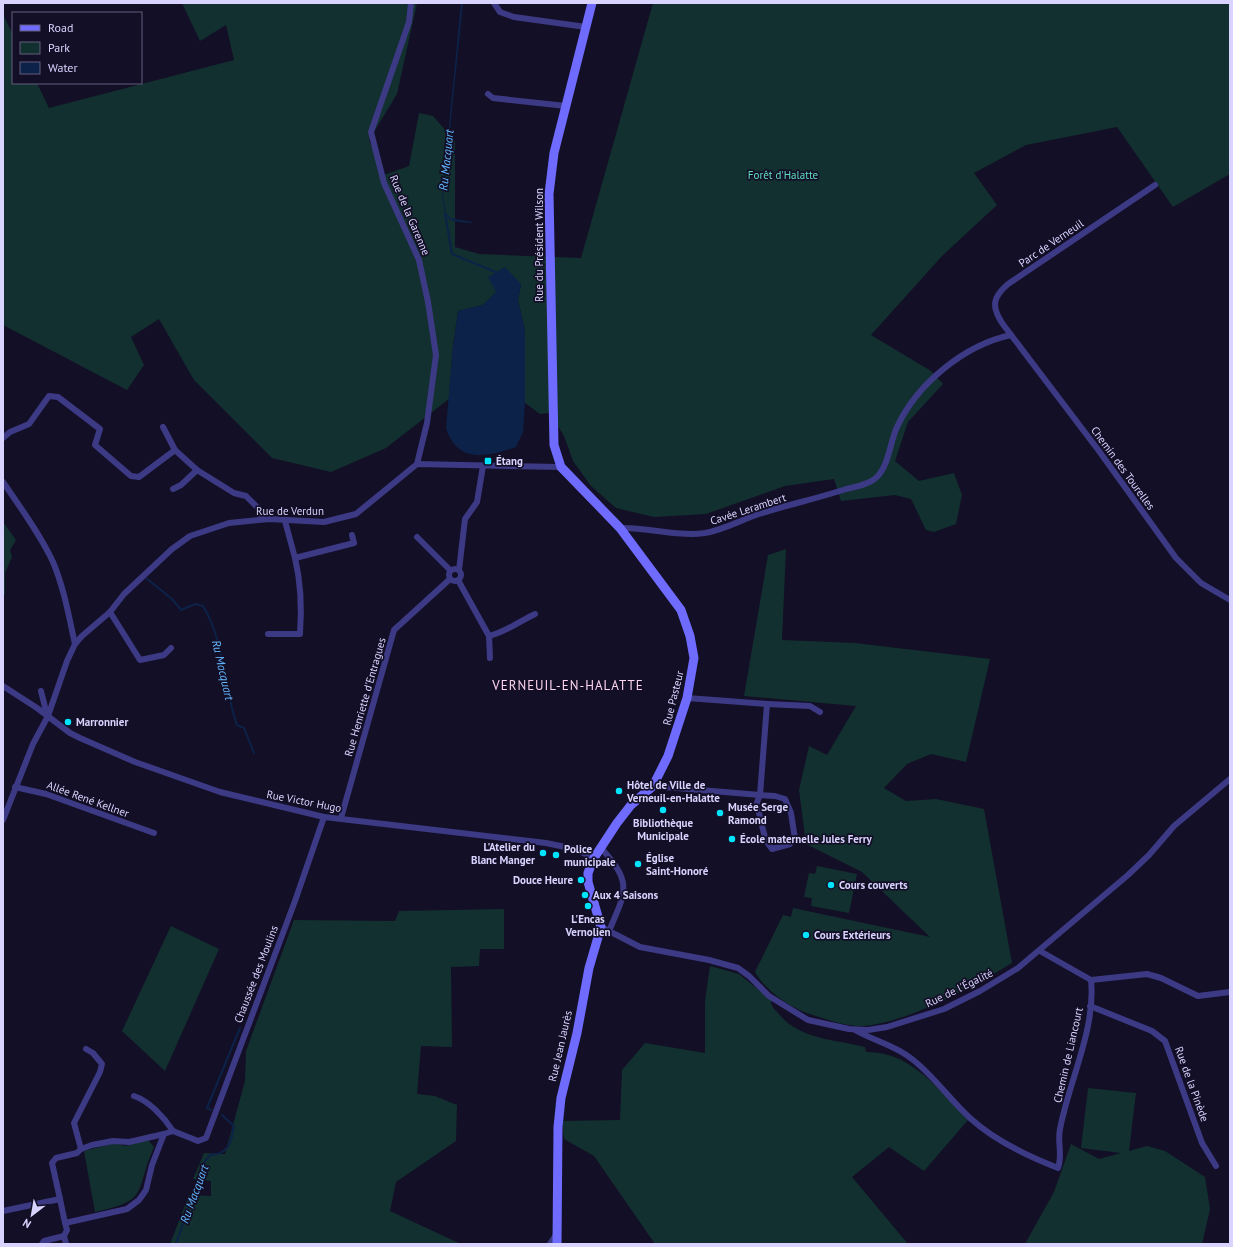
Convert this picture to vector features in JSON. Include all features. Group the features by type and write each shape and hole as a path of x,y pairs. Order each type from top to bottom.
{"street":[{"name":"Rue de la Garenne","path":"411,3 409,22 371,132 384,183 419,260 428,302 436,355 427,423 417,464"},
{"path":"494,3 500,12 514,17 586,28"},
{"name":"Rue du Président Wilson","path":"561,467 554,445 549,194 554,153 592,3"},
{"path":"488,94 493,98 566,106"},
{"name":"Parc de Verneuil","path":"1011,335 996,313 994,305 995,300 1003,288 1155,185"},
{"name":"Cavée Lerambert","path":"620,528 638,527 680,533 704,533 759,514 817,499 866,483 877,477 885,462 896,428 915,397 937,375 962,356 983,344 1011,335"},
{"name":"Chemin des Tourelles","path":"1011,335 1094,445 1176,558 1200,583 1230,600"},
{"path":"3,438 10,432 29,424 49,396 54,396 58,397 100,429 95,445 131,476 139,477 175,450"},
{"path":"163,428 175,450 197,470 234,494 246,496 260,510 262,520"},
{"path":"417,464 561,467"},
{"name":"Rue de Verdun","path":"3,820 33,744 48,716 67,661 75,644 110,612 124,594 172,549 190,536 230,523 262,520 324,522 356,514 417,464"},
{"path":"458,580 461,575 459,570 465,520 477,502 483,466"},
{"name":"Rue Pasteur","path":"561,467 620,528 670,593 681,610 687,624 694,658 687,698 676,737 653,786 631,805 594,858"},
{"path":"173,490 181,485 197,470"},
{"path":"3,482 25,514 52,562 61,585 75,644"},
{"path":"268,634 300,634 302,605 300,576 285,521"},
{"path":"295,558 354,543 352,535"},
{"path":"417,537 450,570"},
{"path":"450,570 454,568 459,570"},
{"path":"450,570 448,573 450,579 453,581 458,580"},
{"name":"Rue Henriette d'Entragues","path":"341,818 394,630 450,579"},
{"path":"458,580 489,636 490,658"},
{"path":"110,612 140,660 164,655 171,648"},
{"path":"489,636 501,633 535,614"},
{"name":"Rue Victor Hugo","path":"3,686 70,732 135,762 220,792 324,817 546,843 575,849 594,858"},
{"path":"41,691 48,716"},
{"path":"687,698 810,706 820,712"},
{"path":"653,786 760,795 775,796 785,799 791,813 795,838 790,844 772,849 766,842 761,815 756,805 760,795 767,704"},
{"name":"Rue de l'Égalité","path":"605,929 640,947 709,960 738,968 749,976 769,996 800,1017 817,1023 855,1030 887,1027 944,1009 991,985 1040,951 1132,872 1174,826 1230,779"},
{"name":"Allée René Kellner","path":"15,787 46,794 154,834"},
{"name":"Chaussée des Moulins","path":"172,1131 198,1141 206,1138 295,901 324,817"},
{"path":"601,848 614,863 625,885 621,902 605,929"},
{"path":"594,858 588,873 588,882 605,929"},
{"name":"Rue Jean Jaurès","path":"557,1239 558,1127 561,1098 577,1033 589,968 605,929"},
{"path":"1040,951 1091,980 1147,974 1161,978 1198,996 1230,992"},
{"name":"Chemin de Liancourt","path":"855,1030 869,1038 892,1046 913,1060 978,1125 1022,1154 1058,1168 1061,1158 1060,1130 1083,1041 1090,1006 1091,980"},
{"name":"Rue de la Pinède","path":"1090,1006 1152,1031 1165,1041 1202,1143 1216,1166"},
{"path":"81,1149 74,1123 100,1072 102,1064 93,1053 86,1049"},
{"path":"66,1244 64,1236 67,1230 52,1163 56,1158 77,1153 81,1149 113,1141 129,1142 172,1131 168,1122 143,1099 134,1096"},
{"path":"65,1223 126,1209 139,1200 146,1190 152,1165 164,1134"},
{"path":"3,1210 60,1199"},
{"path":"42,1244 44,1241 64,1236"},
{"path":"550,1244 557,1239"}],"green space":[{"name":"Forêt d'Halatte","path":"182,3 417,3 397,94 369,140 384,175 409,166 419,113 433,116 455,141 455,247 479,254 581,258 653,3 1230,3 1230,174 1173,207 1117,127 1026,145 974,173 997,205 942,256 871,335 931,371 943,384 908,422 895,461 919,481 954,473 962,495 956,524 934,532 926,530 911,499 895,495 841,501 834,479 785,486 706,514 654,517 616,508 591,486 573,461 564,436 550,413 540,414 525,403 525,331 518,300 521,284 496,292 483,305 458,311 453,346 449,399 386,448 331,472 272,458 194,380 159,319 131,337 144,365 127,390 3,325 3,14 12,33 12,84 37,84 49,108 234,60 226,25 200,41"},
{"path":"3,522 16,540 10,550 12,557 5,573 5,594 3,596"},
{"path":"786,549 782,640 855,643 990,659 966,762 931,754 907,764 884,788 906,801 936,799 984,809 1012,963 938,1003 897,1019 878,1024 860,1026 841,1024 802,1011 779,998 765,986 755,972 783,915 791,917 793,908 930,937 862,872 806,844 799,790 809,746 827,755 856,706 744,696 768,555"},
{"name":"Cours couverts","path":"817,866 857,874 849,913 811,906 812,898 804,897 809,873 815,874"},
{"path":"504,909 504,949 480,949 479,966 451,967 452,1047 421,1046 417,1094 435,1096 457,1105 456,1141 396,1182 390,1211 461,1244 170,1244 189,1195 211,1196 211,1181 193,1179 204,1153 225,1154 245,1081 246,1051 294,920 395,921 399,911"},
{"path":"171,926 219,949 165,1071 122,1031"},
{"path":"710,966 739,974 771,1000 772,1006 775,1010 796,1029 807,1034 829,1040 865,1047 866,1052 882,1053 911,1065 935,1085 968,1120 924,1171 889,1147 852,1177 908,1244 655,1244 594,1156 564,1139 562,1121 620,1120 622,1070 645,1043 705,1053 705,1001"},
{"path":"1088,1088 1136,1093 1129,1151 1147,1146 1165,1151 1205,1177 1210,1209 1202,1244 1025,1244 1054,1192 1071,1144 1099,1159 1121,1153 1081,1148"},
{"path":"148,1140 154,1147 138,1192 133,1198 125,1203 113,1208 95,1212 84,1151 115,1143 125,1146"}],"water":[{"path":"461,3 463,3 443,197 446,213 450,218 473,222 471,223 456,222 449,219 446,216 442,197"},
{"path":"505,267 521,284 518,300 525,331 525,403 523,432 516,447 495,453 475,455 458,448 451,440 446,428 453,346 458,311 483,305 496,292 488,277"}],"waterway":[{"name":"Ru Macquart","path":"445,213 452,254 498,273"},
{"name":"Ru Macquart","path":"146,578 172,599 181,610 195,604 203,606 216,634 232,710 237,725 244,728 254,753"},
{"name":"Ru Macquart","path":"211,1110 207,1108 240,1028"},
{"name":"Ru Macquart","path":"176,1244 186,1216 190,1198 198,1183 203,1164 210,1155 225,1150 232,1138 234,1126 222,1115"}],"place":[{"name":"Étang","path":"488,461"},
{"name":"Marronnier","path":"68,722"},
{"name":"Hôtel de Ville de Verneuil-en-Halatte","path":"619,791"},
{"name":"Bibliothèque Municipale","path":"663,810"},
{"name":"Musée Serge Ramond","path":"720,813"},
{"name":"École maternelle Jules Ferry","path":"732,839"},
{"name":"L'Atelier du Blanc Manger","path":"543,853"},
{"name":"Police municipale","path":"556,855"},
{"name":"Église Saint-Honoré","path":"638,864"},
{"name":"Douce Heure","path":"581,880"},
{"name":"Cours couverts","path":"831,885"},
{"name":"Aux 4 Saisons","path":"585,895"},
{"name":"L'Encas Vernolien","path":"588,906"},
{"name":"Cours Extérieurs","path":"806,935"}],"district":[{"name":"VERNEUIL-EN-HALATTE","path":"568,685"}]}
